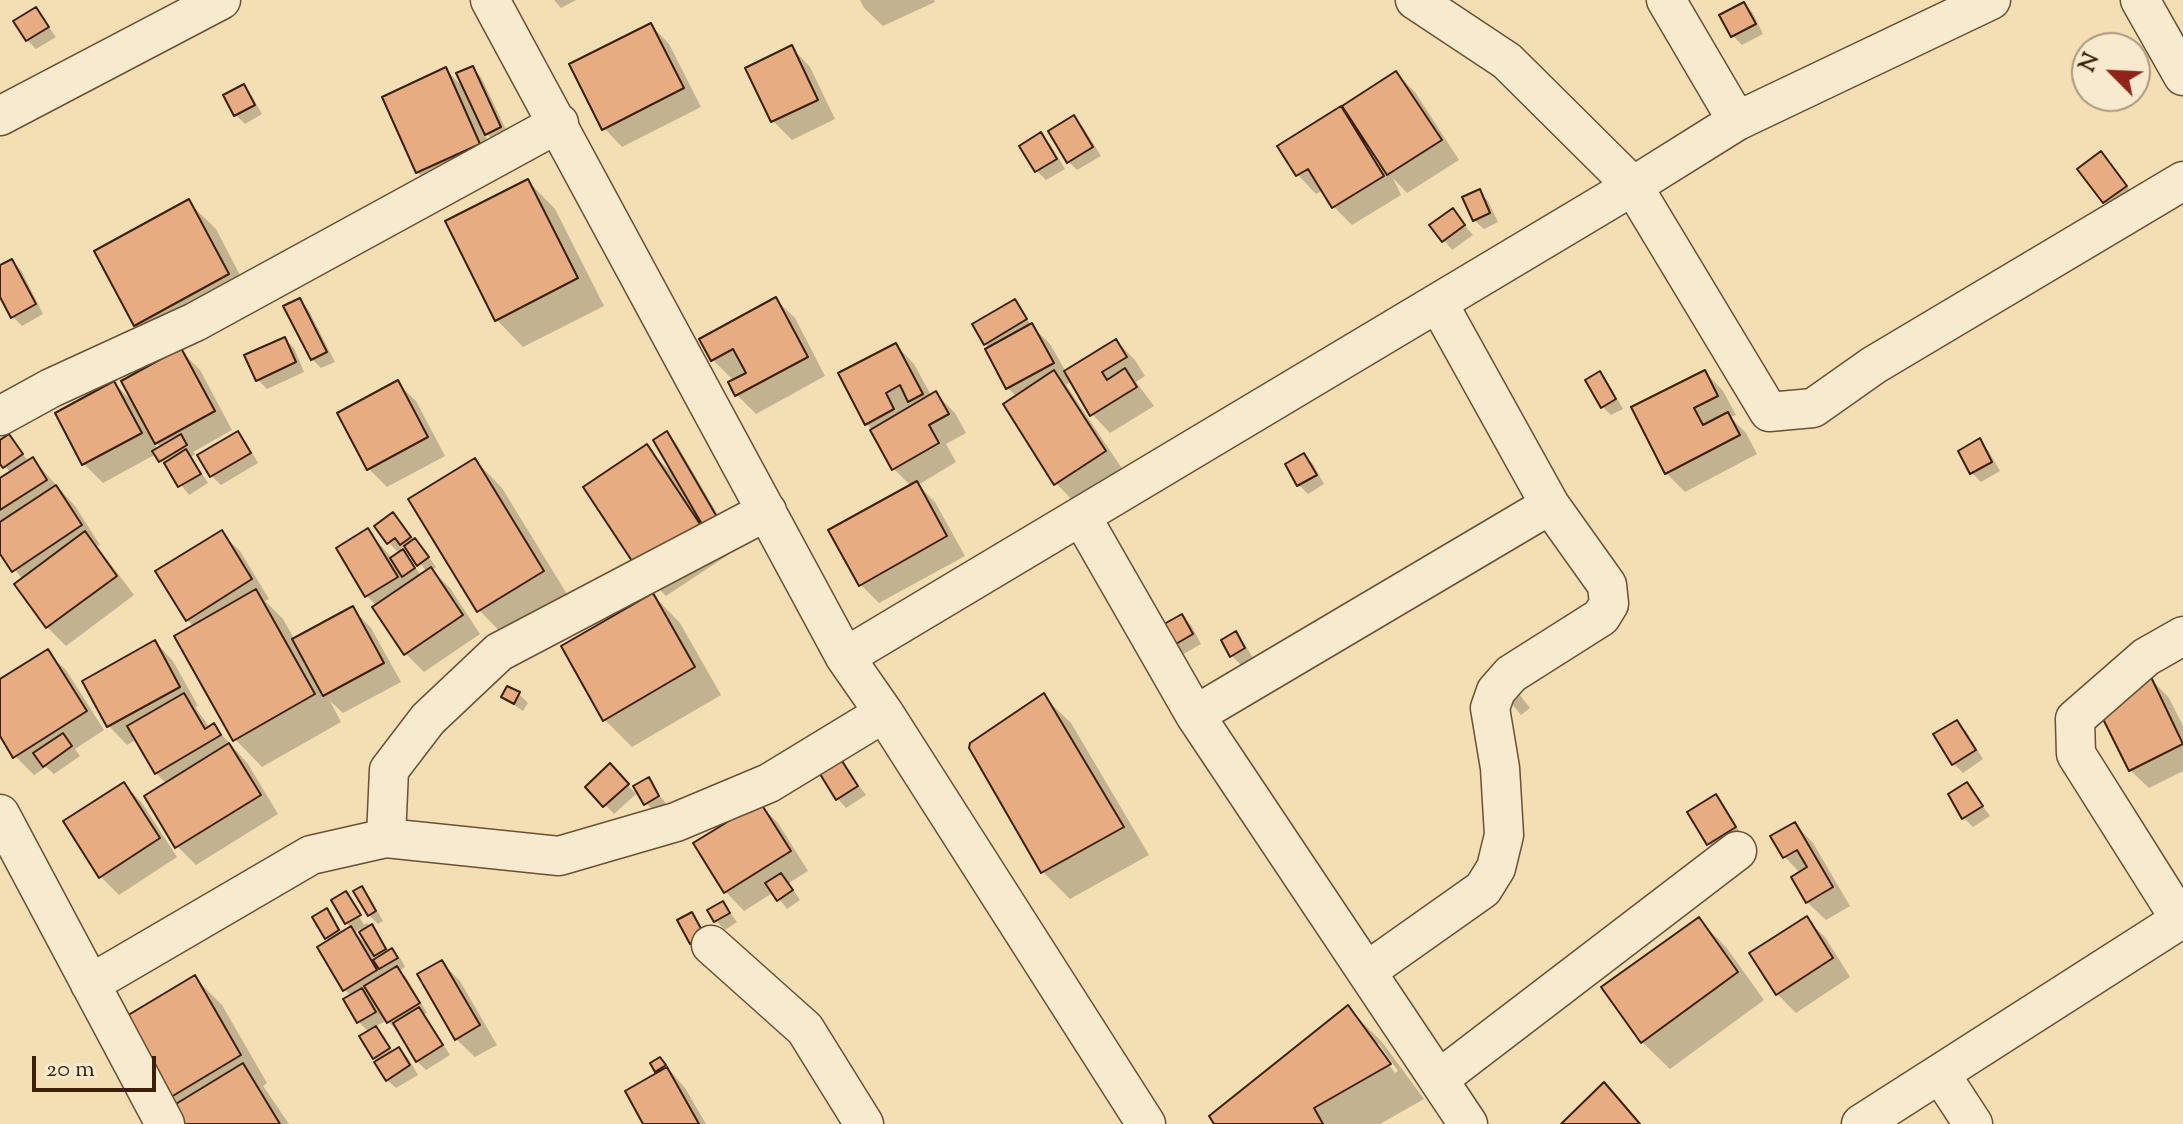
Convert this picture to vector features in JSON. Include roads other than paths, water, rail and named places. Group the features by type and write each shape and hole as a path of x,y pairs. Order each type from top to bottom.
{"street":[{"path":"0,116 221,0"},
{"path":"490,0 845,657 884,713 1146,1124"},
{"path":"1415,0 1507,61 1633,186 1769,412 1813,408 1874,365 2183,181"},
{"path":"1666,0 1737,121"},
{"path":"845,657 1737,121 1991,0"},
{"path":"2140,0 2183,76"},
{"path":"0,416 51,388 195,322 559,123"},
{"path":"1367,971 1483,889 1496,868 1504,835 1500,768 1490,708 1496,691 1511,674 1601,617 1609,604 1607,585 1550,505 1438,303"},
{"path":"1195,715 1550,505"},
{"path":"386,838 389,770 428,719 499,652 767,511"},
{"path":"1081,516 1195,715 1468,1124"},
{"path":"1861,1124 2182,919 2076,754 2075,719 2146,657 2183,636"},
{"path":"90,984 311,855 386,838 559,856 676,822 769,783 884,713"},
{"path":"0,814 14,876 90,984 165,1124"},
{"path":"1439,1079 1737,851"},
{"path":"711,945 805,1029 864,1124"},
{"path":"1941,1075 1973,1124"}]}
